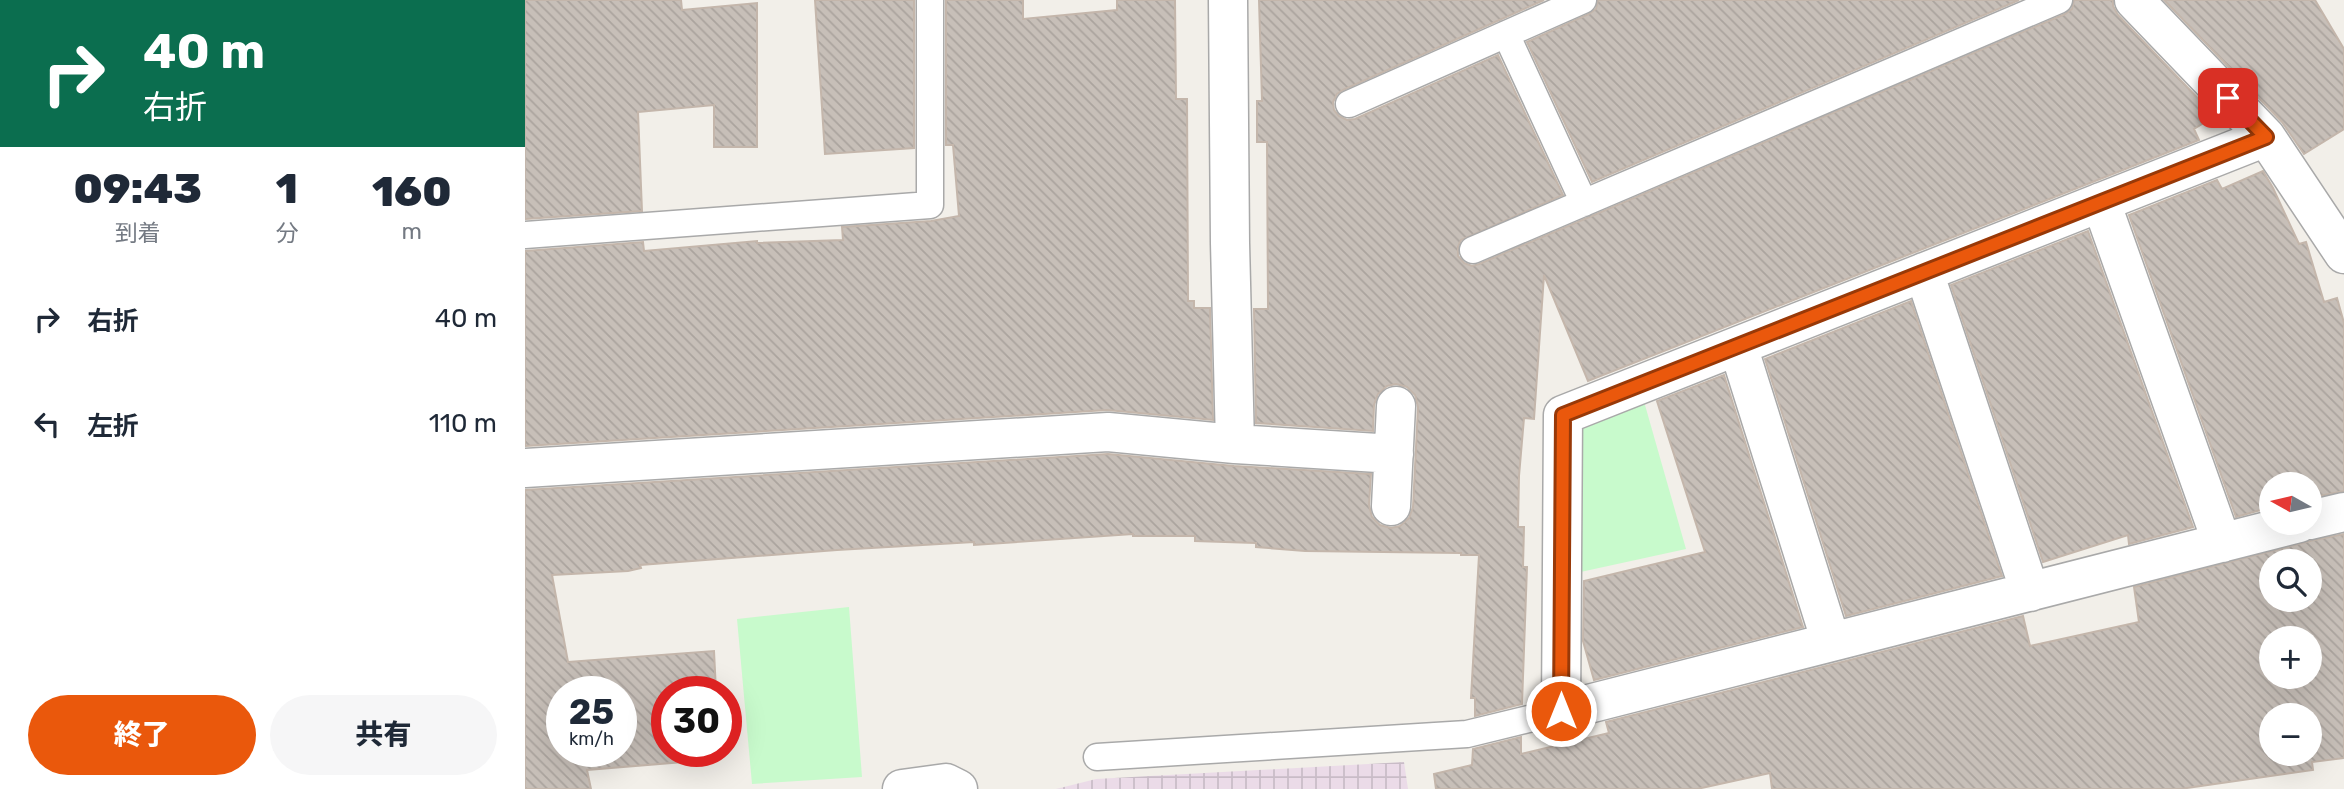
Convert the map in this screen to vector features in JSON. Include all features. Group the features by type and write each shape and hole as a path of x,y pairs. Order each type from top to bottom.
{"street":[{"path":"1228,0 1235,444"},
{"path":"2134,0 2266,137 2344,254"},
{"path":"2259,533 1561,711 1563,415 2266,137"},
{"path":"2101,202 2222,543"},
{"path":"1924,272 2030,592"},
{"path":"1738,346 1831,642"},
{"path":"1391,506 1396,406"},
{"path":"525,468 1108,432 1235,444 1394,454"},
{"path":"2322,517 2344,512"},
{"path":"902,789 946,783 958,789"}],"lane":[{"path":"525,234 930,205 930,0"},
{"path":"1349,104 1583,0"},
{"path":"1473,250 2059,0"},
{"path":"1506,34 1584,203"},
{"path":"1097,757 1467,734 1561,711"}],"shaded area":[{"path":"1404,762 1408,789 1056,789 1096,779"}],"green space":[{"path":"1643,398 1686,549 1576,573 1574,423"},
{"path":"849,607 862,777 752,784 737,619"}],"building":[{"path":"525,0 681,0 682,10 757,3 757,147 714,147 714,105 638,112 642,211 525,219"},
{"path":"815,0 914,0 914,148 825,154"},
{"path":"946,0 1023,0 1023,19 1117,10 1117,0 1175,0 1176,99 1187,99 1188,301 1194,301 1194,308 1210,308 1213,420 1107,410 525,446 525,251 643,242 644,251 757,241 843,240 842,227 931,221 959,216 953,145 946,145"},
{"path":"1259,0 1544,0 1343,90 1333,102 1334,110 1339,116 1347,120 1355,119 1498,55 1563,195 1461,240 1458,256 1464,263 1472,266 2065,14 2072,9 2074,0 2113,0 2118,15 2215,116 2194,129 2199,140 1588,381 1544,275 1534,419 1524,418 1519,476 1518,527 1524,527 1523,567 1527,567 1522,704 1475,716 1475,698 1471,698 1479,555 1305,551 1256,547 1256,543 1195,541 1195,536 1133,534 974,545 974,542 837,550 640,565 641,568 628,571 552,575 568,662 714,651 715,676 651,676 651,765 637,766 637,676 546,676 546,767 623,767 587,770 591,789 525,789 525,490 1108,454 1234,466 1371,474 1369,505 1372,517 1380,525 1391,528 1400,526 1409,518 1413,507 1418,407 1415,395 1407,387 1396,384 1387,386 1378,394 1374,405 1373,431 1256,423 1254,309 1268,309 1267,142 1257,142 1257,101 1262,101"},
{"path":"1598,0 2019,0 1592,182 1527,42 1589,14 1596,9"},
{"path":"2164,0 2315,0 2344,49 2344,129 2304,154 2282,122"},
{"path":"2263,171 2299,244 2306,242 2324,302 2337,298 2344,323 2344,491 2322,496 2322,472 2259,472 2259,510 2236,517 2129,215 2217,180 2222,189"},
{"path":"2088,231 2193,527 2129,544 2128,535 2043,562 1951,285"},
{"path":"1911,301 2002,576 1846,616 1765,359"},
{"path":"1724,375 1803,627 1594,680 1583,641 1584,581 1705,552 1657,401"},
{"path":"2344,534 2344,758 2322,761 2322,703 2259,703 2259,766 2312,766 2313,770 2180,789 1772,789 1770,773 1697,789 1436,789 1434,774 1472,765 1473,749 1521,737 1521,754 1609,733 1606,722 2023,616 2030,646 2139,622 2134,587 2259,554 2259,612 2322,612 2322,549 2279,549"}],"route":[{"path":"1561,711 1563,415 2266,137 2228,98"}]}
